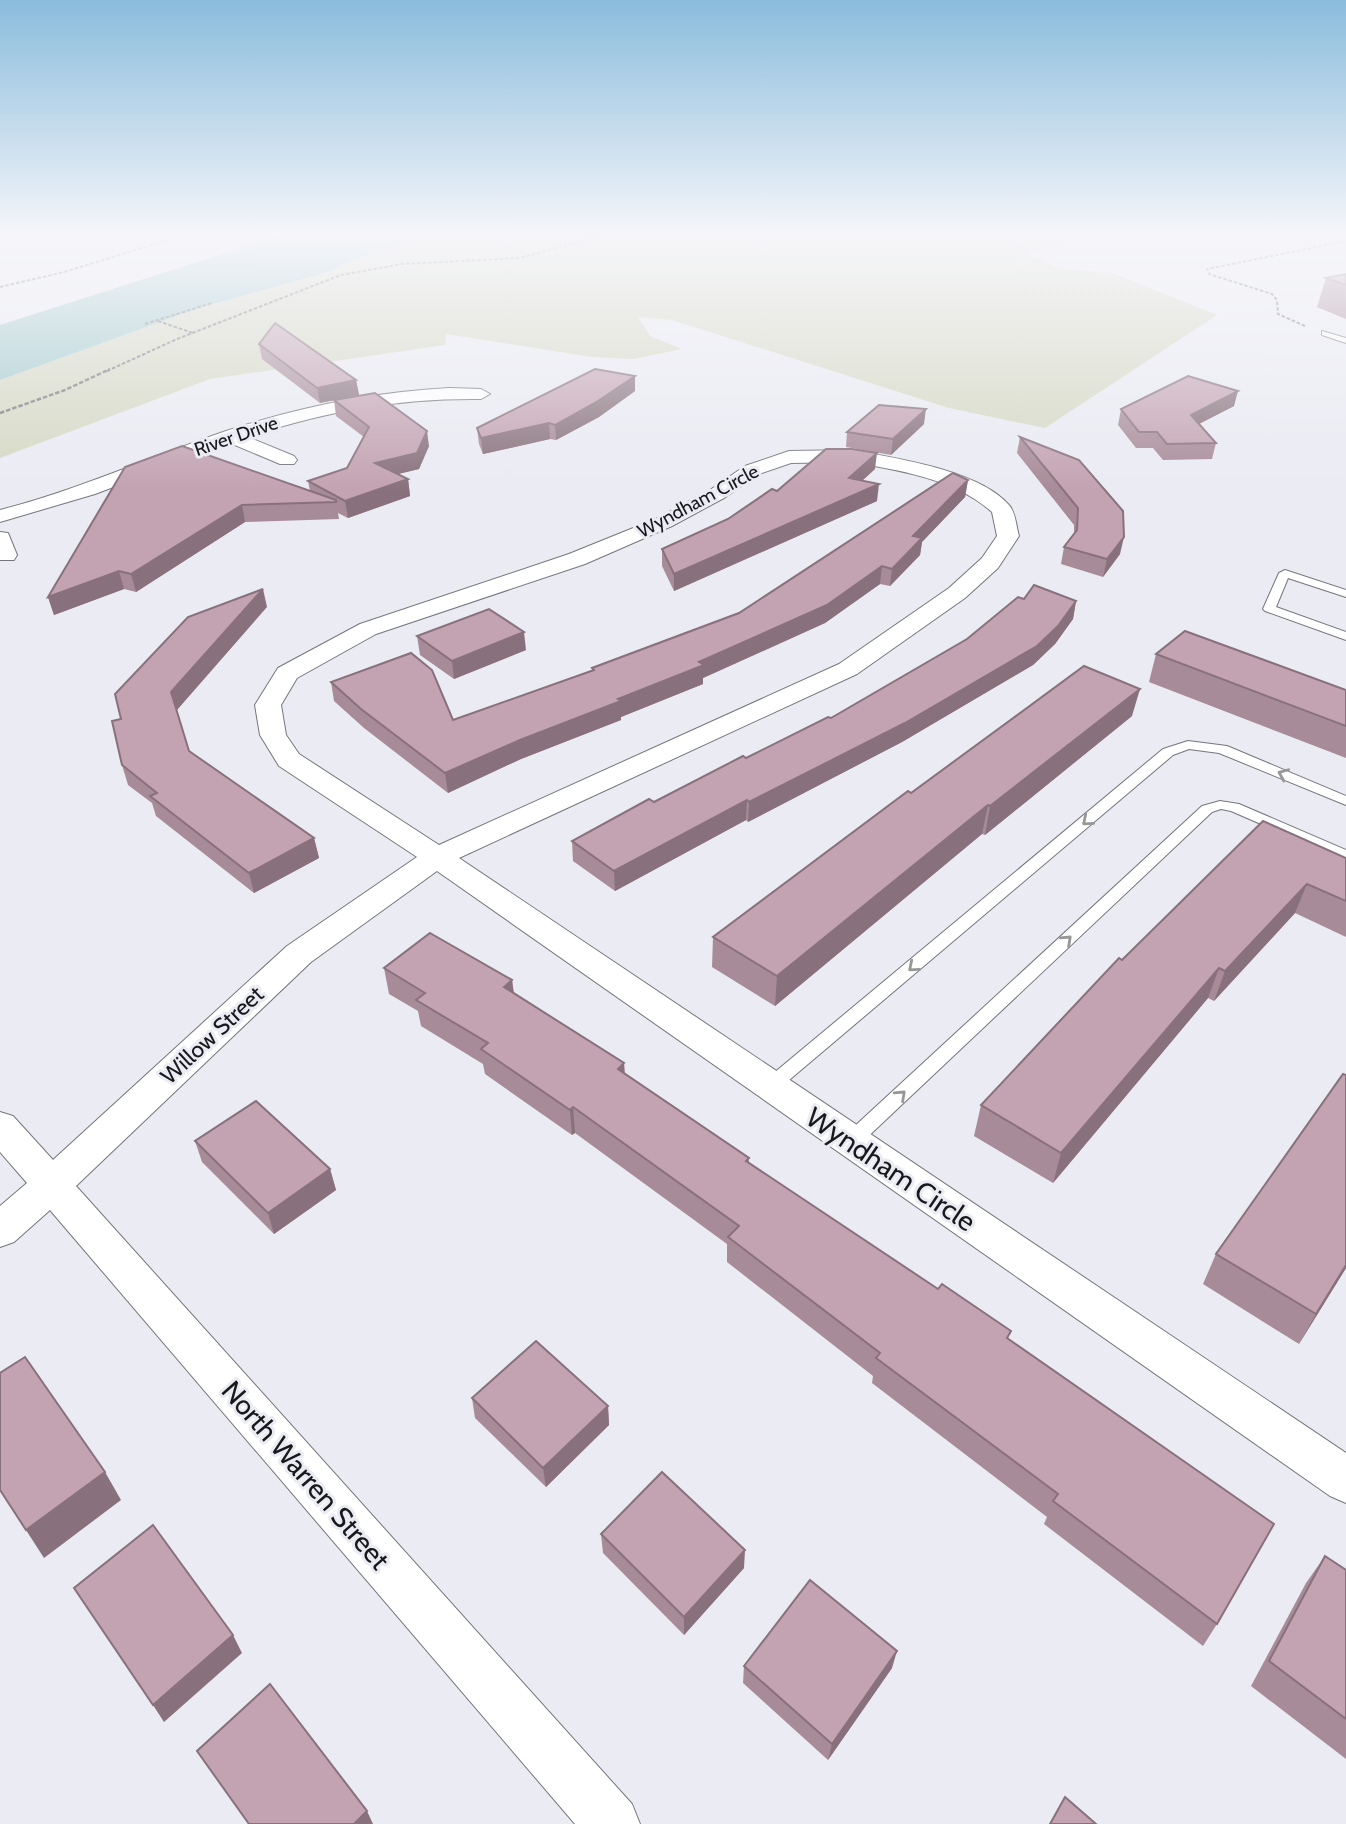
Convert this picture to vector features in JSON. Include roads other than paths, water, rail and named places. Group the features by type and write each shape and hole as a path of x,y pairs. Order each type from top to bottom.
{"street":[{"name":"River Drive","path":"0,516 83,494 230,436 289,418 407,396 442,392 481,394"},
{"path":"230,436 287,460"},
{"name":"Wyndham Circle","path":"436,857 848,669 957,593 990,563 1008,536 1002,510 980,494 890,462 851,456 789,457 752,470 717,494 653,527 551,570 368,629 287,673 268,705 273,735 289,760 436,857 1346,1480"},
{"name":"Willow Street","path":"0,1230 299,954 436,857"},
{"name":"North Warren Street","path":"0,1126 612,1824"}],"lane":[{"path":"1325,334 1346,341"},
{"path":"1346,594 1285,573 1269,609 1346,636"},
{"path":"769,1087 1167,752 1188,746 1222,749 1346,801"},
{"path":"851,1141 1207,809 1220,805 1234,807 1346,856"}],"water":[{"path":"15,320 166,320 0,380 0,325"}]}
